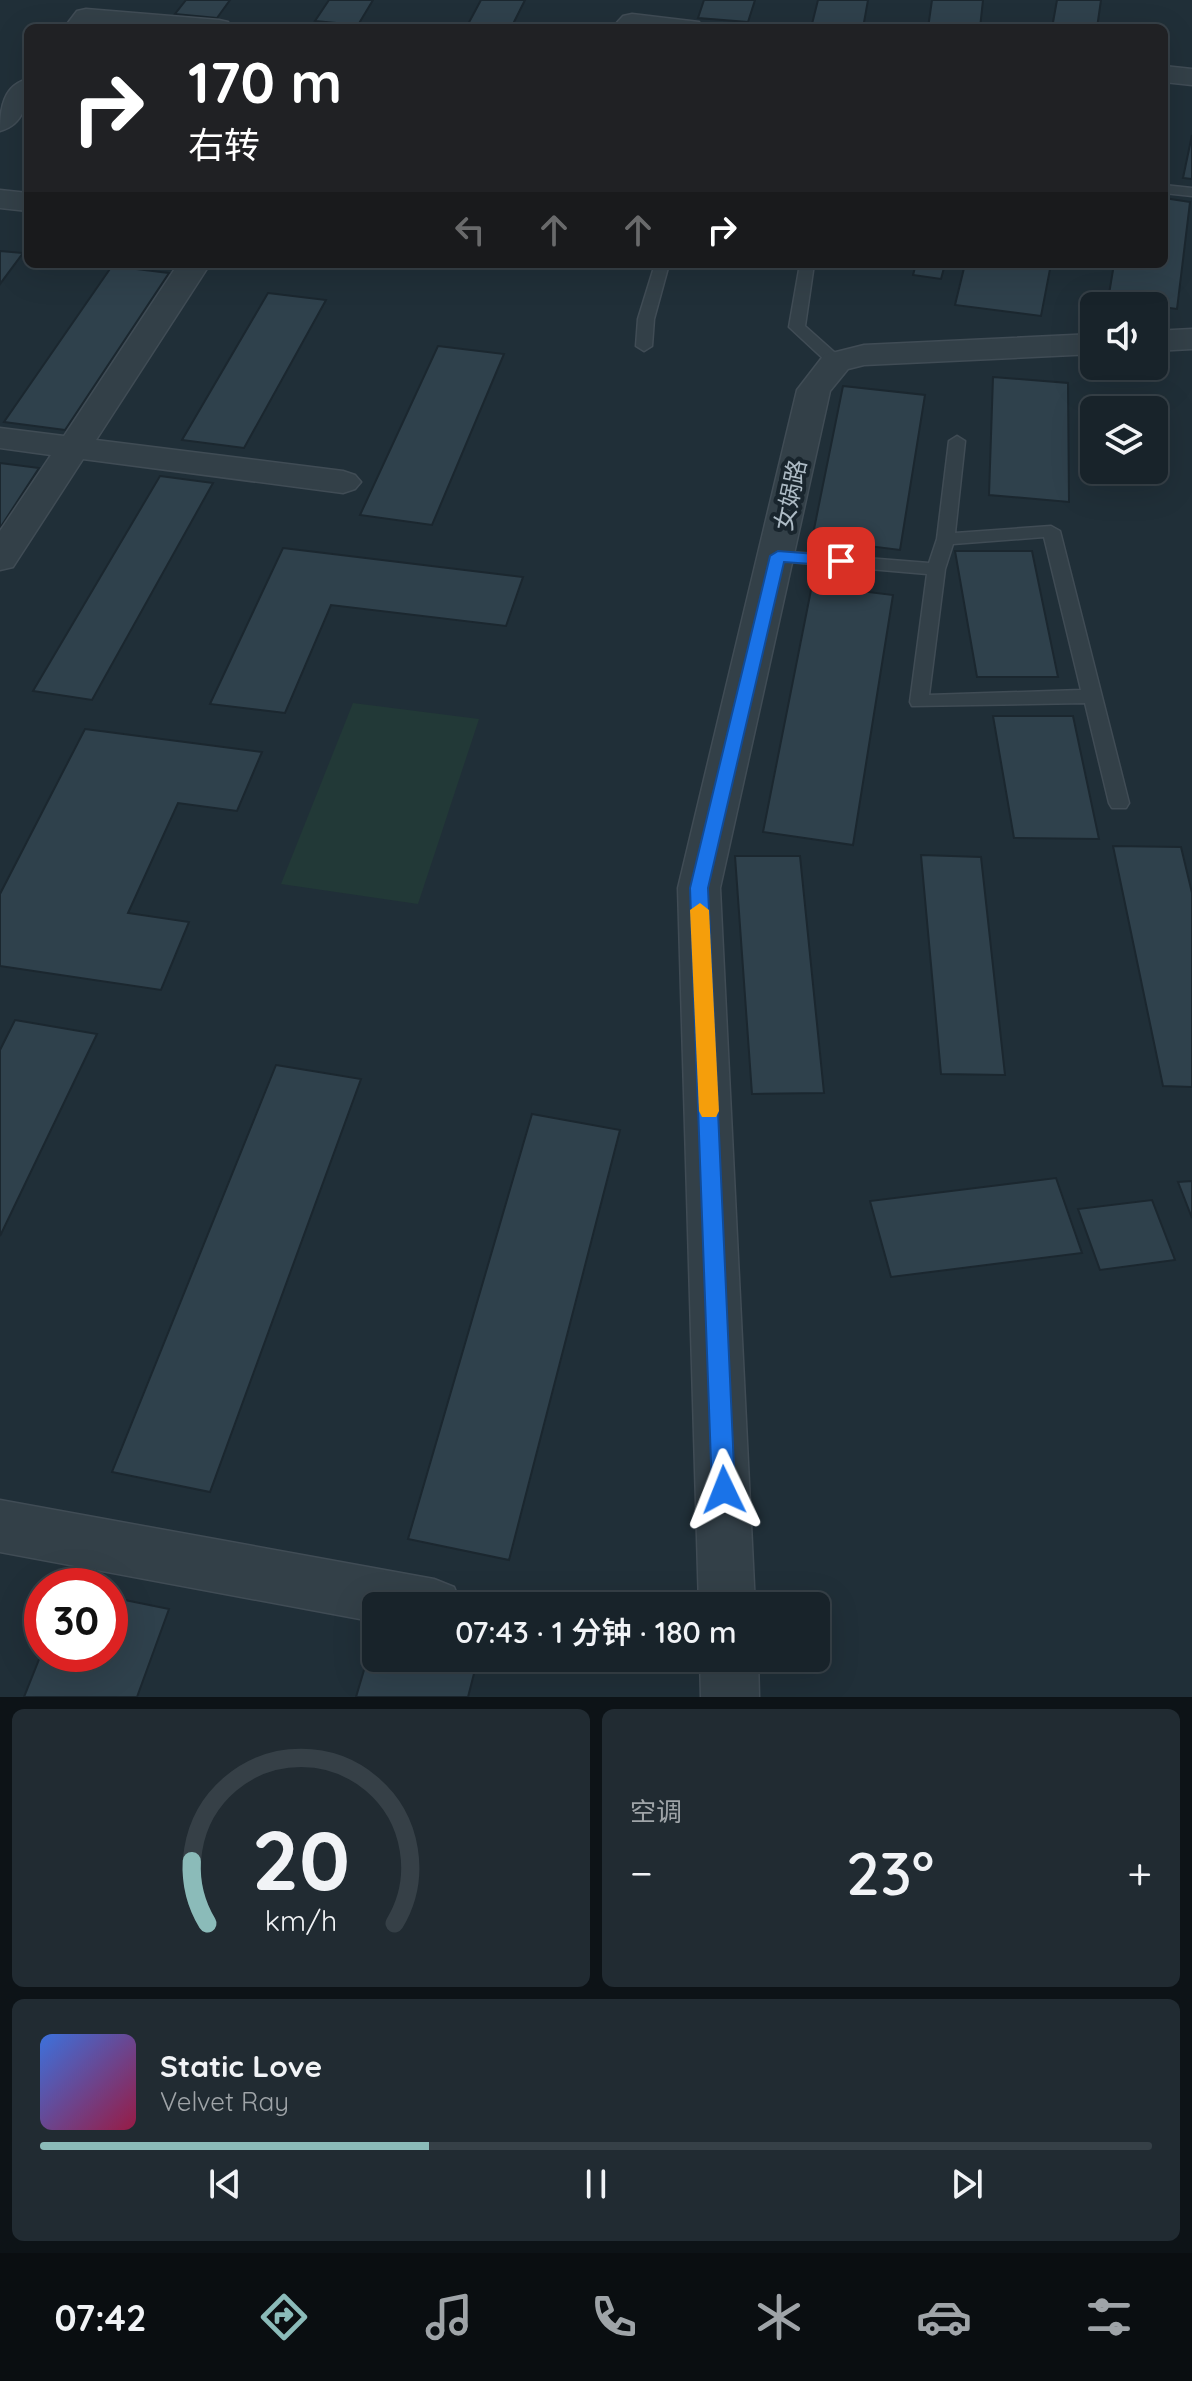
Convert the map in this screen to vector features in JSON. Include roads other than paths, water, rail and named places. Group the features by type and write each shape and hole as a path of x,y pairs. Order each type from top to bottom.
{"street":[{"path":"80,24 86,17 171,24"},
{"path":"630,24 651,24"},
{"path":"1168,74 1192,77"},
{"path":"0,122 24,92"},
{"path":"0,199 24,202"},
{"path":"0,559 191,268"},
{"path":"1168,340 1192,339"},
{"path":"836,362 864,355 1080,345"},
{"name":"女娲路","path":"725,1592 719,1329 699,888 814,390 836,362"},
{"path":"0,438 343,482"},
{"path":"0,1526 362,1593"}],"lane":[{"path":"1168,189 1192,192"},
{"path":"644,346 646,319 661,268"},
{"path":"806,268 797,327 836,362"},
{"path":"957,441 946,539 936,569 919,702 1093,696"},
{"path":"946,539 1051,531 1119,803"},
{"path":"778,556 936,569"}]}
